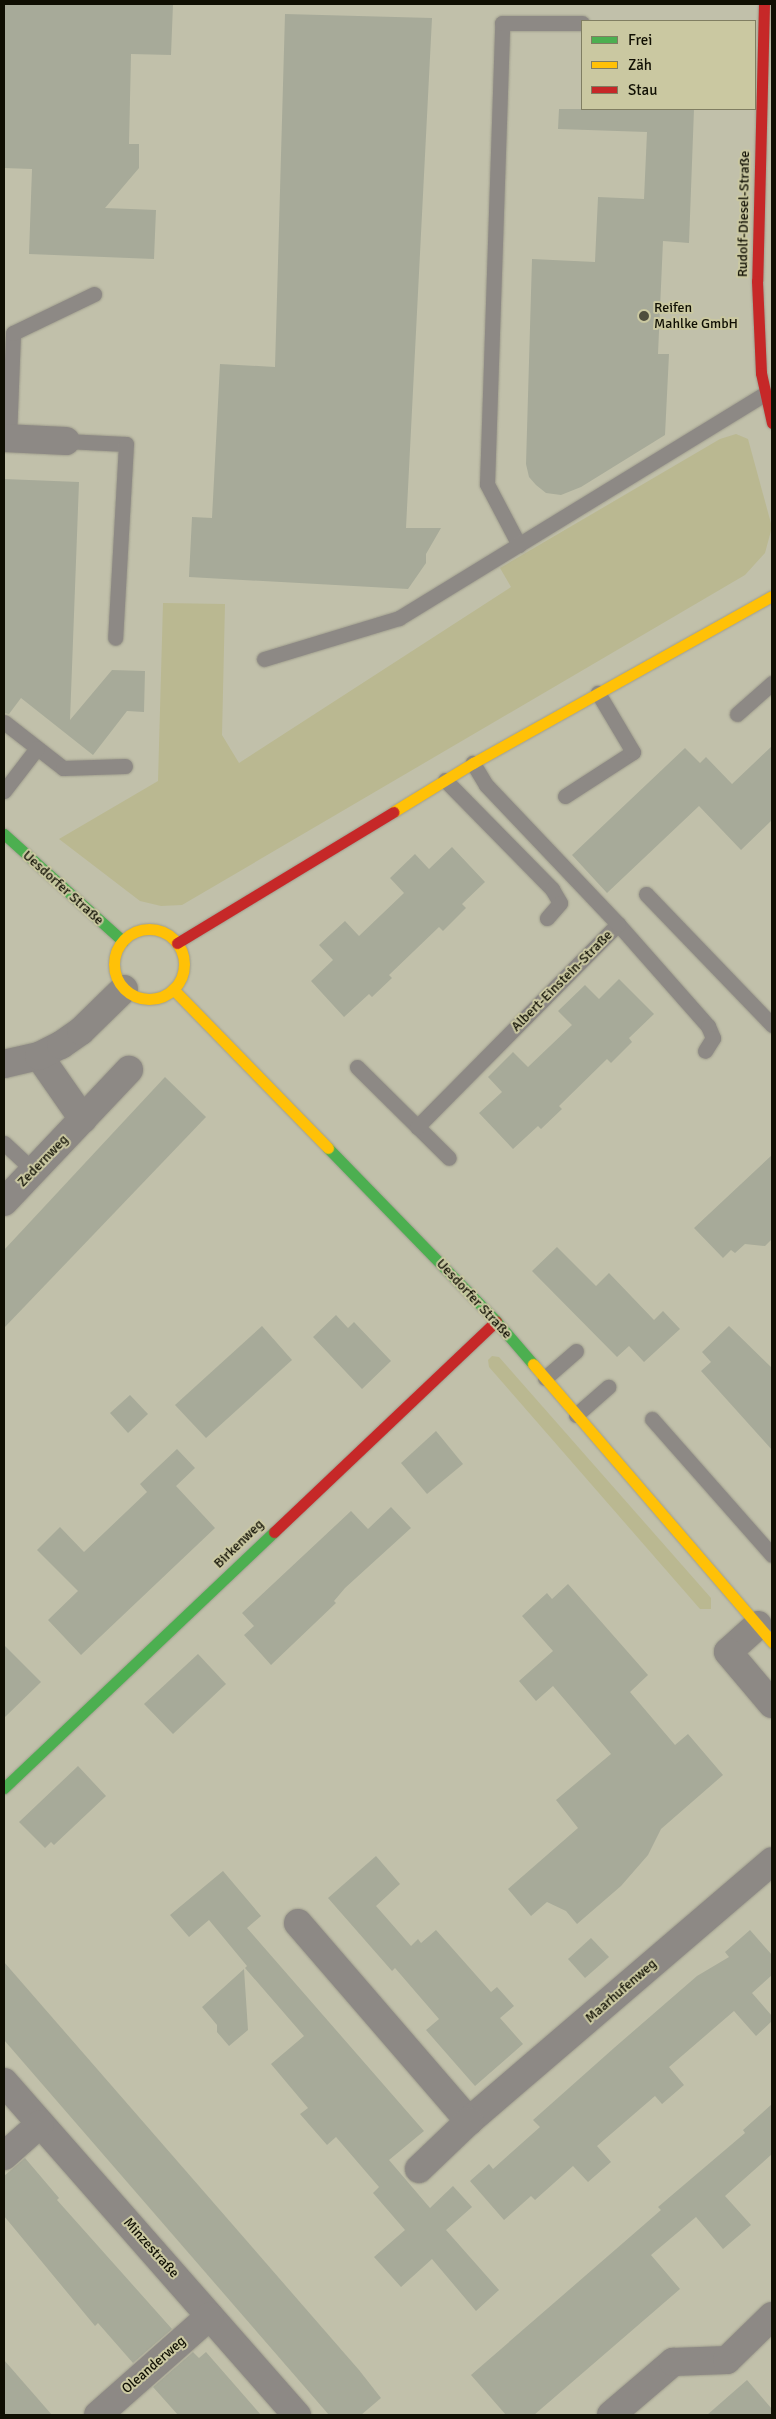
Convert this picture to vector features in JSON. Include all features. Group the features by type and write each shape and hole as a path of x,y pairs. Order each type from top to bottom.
{"street":[{"name":"Rudolf-Diesel-Straße","path":"764,4 759,23 766,114 757,281 767,373 765,394 772,423"},
{"path":"6,438 66,441"},
{"path":"177,943 473,763 772,596"},
{"name":"Uesdorfer Straße","path":"4,834 123,941"},
{"path":"150,930 168,935 177,943 182,952 184,972 173,989 148,999 124,989 115,970 117,950 132,933 150,930"},
{"path":"4,1064 39,1056 81,1032 124,989"},
{"name":"Uesdorfer Straße","path":"173,989 496,1321 765,1633 728,1652 772,1704"},
{"path":"39,1056 83,1119"},
{"name":"Zedernweg","path":"4,1202 129,1070"},
{"name":"Birkenweg","path":"4,1788 496,1321"},
{"name":"Maarhufenweg","path":"419,2169 469,2121 772,1861"},
{"path":"298,1923 469,2121"},
{"name":"Minzestraße","path":"4,2082 297,2415"},
{"path":"4,2156 40,2124"},
{"name":"Oleanderweg","path":"98,2415 210,2316"},
{"path":"611,2415 673,2362 727,2360 772,2316"}],"lane":[{"path":"519,546 487,484 502,23 581,23"},
{"path":"6,438 8,378 13,333 94,294"},
{"path":"264,659 400,618 765,394"},
{"path":"66,441 126,444 114,638"},
{"path":"736,714 772,683"},
{"path":"564,796 633,752 598,693"},
{"path":"4,722 63,768 125,766"},
{"path":"4,791 37,748"},
{"name":"Albert-Einstein-Straße","path":"418,1127 618,924 486,785 473,763"},
{"path":"445,780 552,889 560,904 547,918"},
{"path":"646,894 772,1024"},
{"path":"618,924 708,1026 713,1038 705,1051"},
{"path":"357,1067 449,1158"},
{"path":"4,1143 34,1171"},
{"path":"545,1378 576,1351"},
{"path":"576,1415 608,1387"},
{"path":"652,1419 771,1561"}],"shaded area":[{"path":"736,434 748,439 772,527 765,553 745,575 182,905 161,906 140,901 59,839 158,781 163,603 225,604 222,735 239,763 511,587 500,568 720,439"},
{"path":"492,1356 499,1357 711,1598 711,1609 700,1609 489,1367 488,1360"}],"building":[{"path":"4,4 173,4 171,55 131,54 129,144 139,144 139,168 105,208 156,210 154,259 29,254 32,169 4,168"},
{"path":"285,14 432,18 406,528 441,528 426,554 426,563 408,589 189,577 192,517 212,518 220,364 275,367"},
{"path":"559,109 694,110 689,243 663,241 658,354 669,354 665,435 581,487 561,495 546,493 536,485 529,477 526,464 532,259 595,262 598,197 644,199 647,132 558,129"},
{"path":"4,479 79,482 70,720 112,670 145,671 144,712 127,711 93,755 21,698 9,714 4,713"},
{"path":"772,746 772,820 741,850 699,806 607,893 572,855 685,748 700,763 706,757 732,784"},
{"path":"452,847 485,882 462,904 466,908 443,931 439,927 389,975 392,978 372,997 369,994 344,1017 311,981 333,960 319,945 345,921 359,936 404,893 390,878 415,854 429,869"},
{"path":"619,979 654,1014 629,1038 632,1042 611,1063 607,1059 559,1106 562,1109 541,1129 538,1126 513,1149 479,1113 502,1092 488,1077 513,1052 528,1067 572,1025 558,1011 585,985 599,999"},
{"path":"165,1077 206,1117 4,1328 4,1250"},
{"path":"772,1155 772,1239 765,1246 745,1244 735,1253 731,1250 723,1258 694,1228"},
{"path":"557,1247 596,1286 609,1273 654,1320 663,1311 680,1329 644,1362 629,1346 617,1357 532,1271"},
{"path":"336,1315 348,1328 354,1322 391,1361 362,1389 313,1337"},
{"path":"262,1326 292,1360 206,1438 175,1405"},
{"path":"729,1326 772,1368 772,1450 701,1371 711,1362 702,1352"},
{"path":"130,1395 148,1414 128,1433 110,1413"},
{"path":"436,1431 463,1464 427,1494 401,1463"},
{"path":"177,1449 195,1468 176,1486 215,1528 81,1655 48,1620 78,1591 37,1550 60,1527 84,1552 147,1492 140,1484"},
{"path":"391,1507 411,1528 345,1588 334,1601 336,1603 271,1665 244,1635 254,1626 242,1613 351,1511 368,1529"},
{"path":"568,1584 648,1675 630,1692 675,1745 688,1734 723,1775 661,1829 648,1855 621,1886 577,1924 566,1911 547,1902 531,1916 508,1889 578,1828 556,1800 611,1754 553,1686 536,1701 519,1681 553,1651 522,1616 547,1593 552,1599"},
{"path":"4,1645 41,1682 4,1718"},
{"path":"198,1654 226,1684 173,1734 144,1704"},
{"path":"78,1766 106,1796 54,1845 51,1842 45,1848 19,1822"},
{"path":"376,1856 400,1884 376,1906 411,1946 418,1939 421,1943 436,1930 491,1992 497,1987 514,2006 500,2018 523,2044 475,2086 426,2030 439,2019 395,1968 392,1971 328,1898"},
{"path":"223,1871 261,1916 247,1928 424,2131 389,2160 430,2208 453,2186 472,2207 446,2230 499,2290 476,2311 432,2259 401,2287 374,2257 405,2230 373,2193 379,2187 336,2137 327,2145 300,2114 308,2108 271,2064 304,2036 245,1968 247,1966 209,1920 189,1937 170,1915"},
{"path":"750,1930 772,1955 772,1975 752,1993 772,2016 772,2021 756,2036 734,2011 669,2067 684,2085 662,2104 655,2096 597,2146 611,2162 588,2182 573,2166 535,2200 531,2196 504,2220 470,2181 489,2164 493,2169 540,2127 533,2120 697,1976 729,1957 725,1952"},
{"path":"591,1938 609,1957 585,1978 568,1959"},
{"path":"4,1962 359,2370 381,2398 361,2415 329,2415 4,2040"},
{"path":"244,1969 248,2030 229,2046 217,2032 217,2025 202,2007"},
{"path":"772,2104 772,2154 725,2196 751,2225 723,2249 696,2217 651,2255 680,2289 534,2415 506,2415 471,2375 661,2210 658,2207 745,2133 743,2130"},
{"path":"25,2158 59,2198 57,2200 172,2329 133,2363 98,2323 95,2326 4,2216 4,2176"},
{"path":"193,2352 199,2358 206,2352 261,2415 178,2415 153,2387"},
{"path":"4,2360 52,2415 4,2415"},
{"path":"747,2380 772,2409 772,2415 707,2415"}],"traffic: fast":[{"path":"4,834 123,941"},
{"path":"328,1148 496,1321 533,1364"},
{"path":"4,1788 274,1532"}],"traffic: slow":[{"path":"393,812 473,763 772,596"},
{"path":"149,929 162,932 174,939 181,951 184,964 181,977 174,989 162,996 149,999 136,996 124,989 117,977 114,964 117,951 124,939 136,932 149,929"},
{"path":"173,989 328,1148"},
{"path":"533,1364 772,1642"}],"traffic: jam":[{"path":"764,4 757,281 761,373 772,423"},
{"path":"177,943 393,812"},
{"path":"274,1532 496,1321"}],"place":[{"name":"Reifen Mahlke GmbH","path":"644,316"}]}
